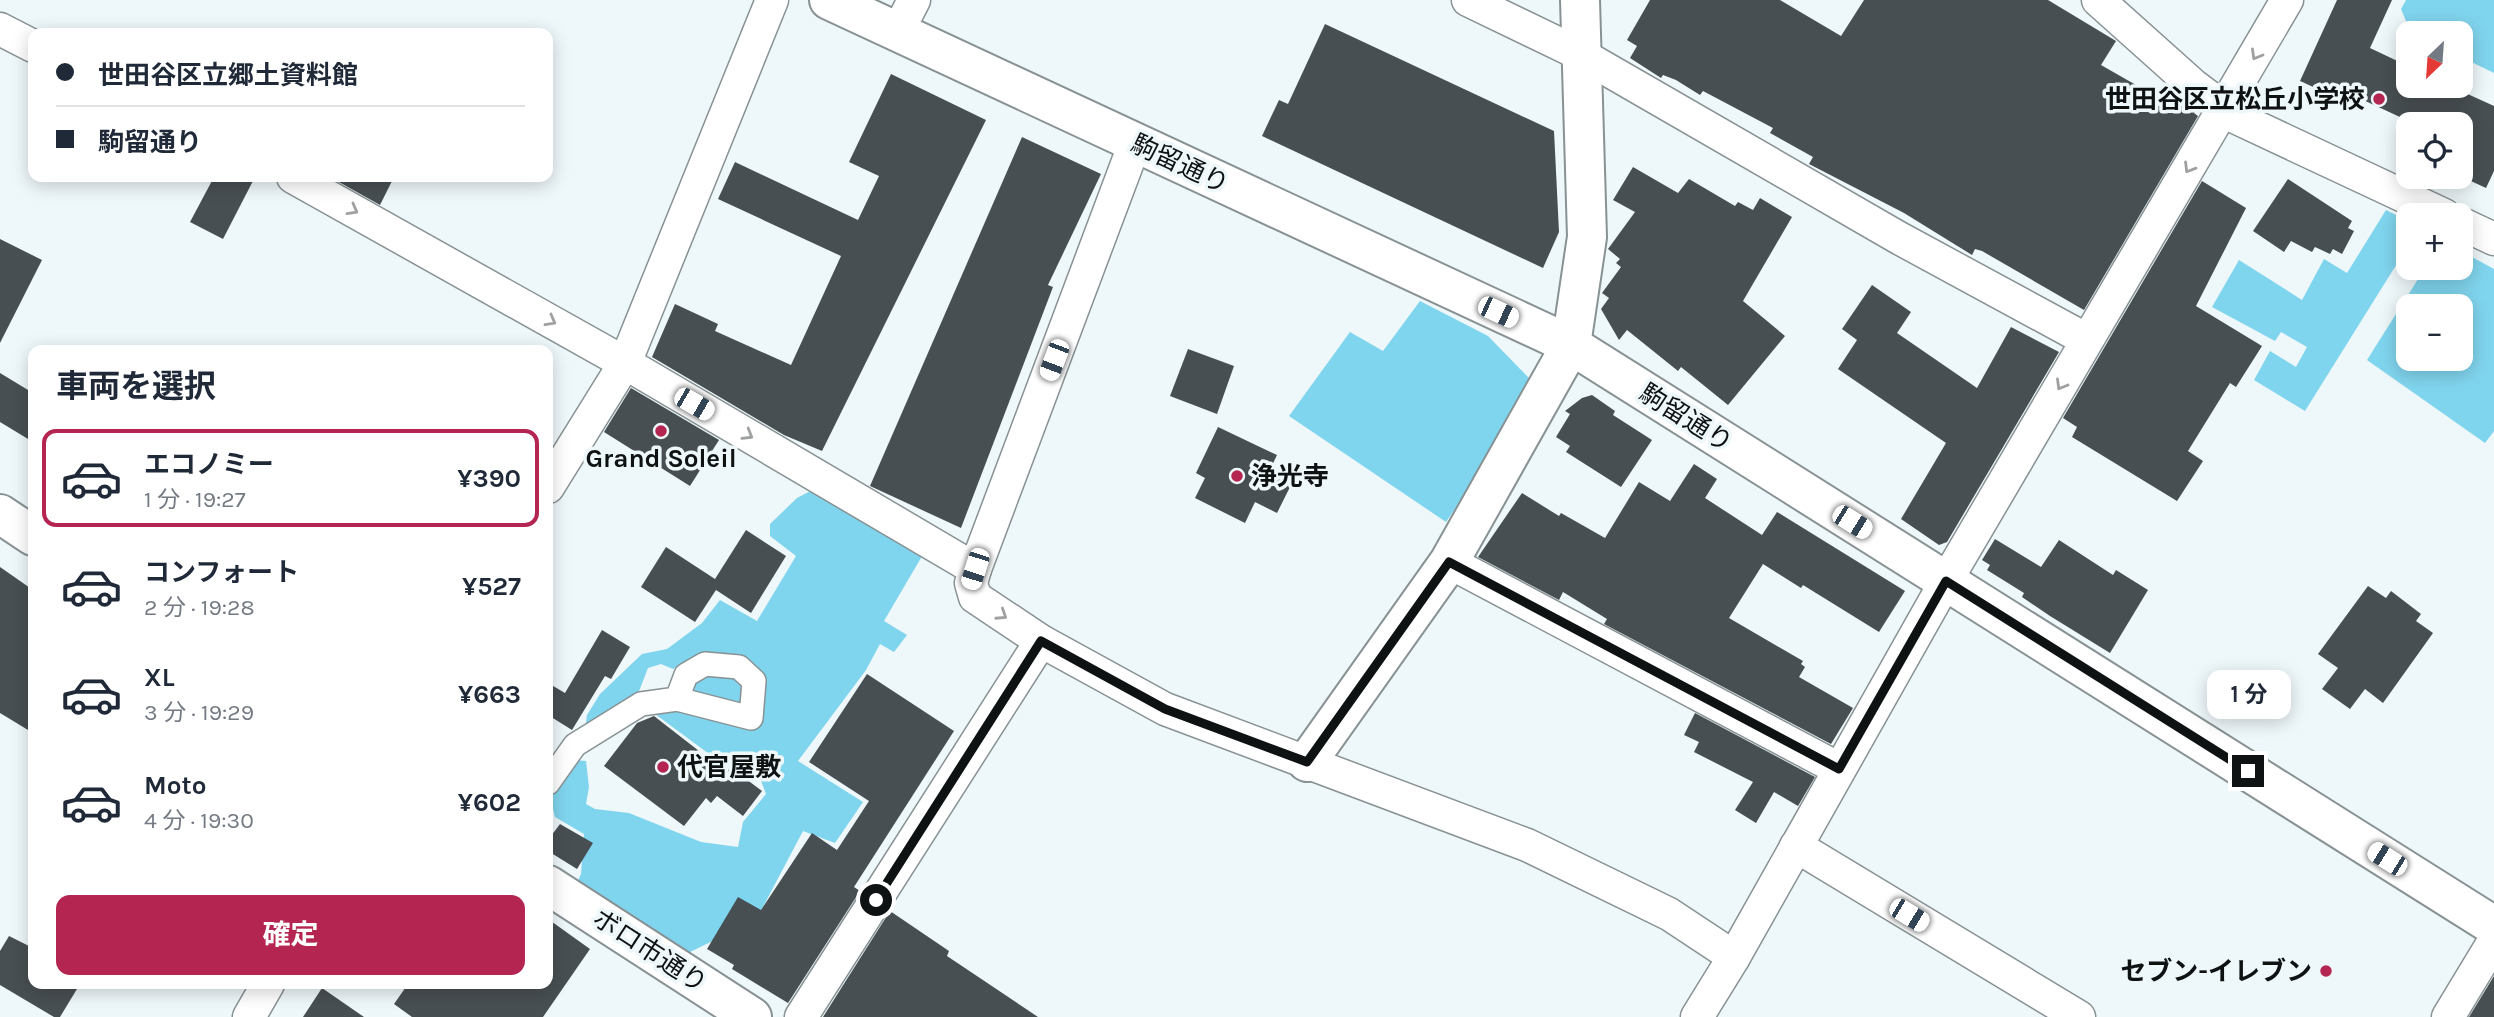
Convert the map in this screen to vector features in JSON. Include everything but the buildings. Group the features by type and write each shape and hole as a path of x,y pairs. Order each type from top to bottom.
{"street":[{"path":"553,479 625,363 772,0"},
{"name":"駒留通り","path":"829,0 906,16 1135,143 1571,345 2494,926"},
{"path":"1468,0 1582,55 1899,238 2087,340"},
{"path":"1307,762 1449,562 1571,345 1587,237 1580,0"},
{"path":"2098,0 2224,109 2419,203"},
{"path":"1697,1017 1734,957 1946,581 2287,0"},
{"path":"0,29 28,43"},
{"path":"1135,143 975,569 971,583 975,597 1041,641 1165,709 1527,845 1669,914 1734,957"},
{"path":"302,182 625,363 975,569"},
{"path":"2473,229 2494,239"},
{"path":"0,514 28,533"},
{"path":"1449,562 1839,769"},
{"path":"801,1017 1041,641"},
{"path":"553,776 575,745 640,704 677,699"},
{"path":"1796,846 2079,1017"},
{"name":"ボロ市通り","path":"553,888 752,1017"},
{"path":"2448,1017 2494,941"},
{"path":"249,1017 265,989"}],"shaded area":[{"path":"2406,0 2494,0 2494,73 2473,63 2473,21 2406,21 2401,9"},
{"path":"2386,210 2396,215 2396,265 2305,411 2254,380 2270,351 2296,367 2307,347 2281,332 2275,341 2212,307 2239,260 2302,300 2324,259 2347,273"},
{"path":"2473,258 2494,269 2494,431 2485,443 2367,360 2396,314 2396,371 2473,371 2473,294 2409,294 2417,280 2473,280"},
{"path":"1420,301 1488,336 1529,378 1486,463 1446,522 1289,416 1350,332 1383,351"},
{"path":"822,485 928,546 884,621 907,635 894,652 880,644 866,670 798,761 863,802 835,843 803,831 756,920 688,953 577,883 581,874 584,834 555,817 553,794 574,760 586,761 589,787 586,804 595,809 629,813 701,842 738,847 743,822 766,794 761,781 741,768 720,762 655,714 653,707 682,710 698,716 735,710 694,692 691,684 696,675 728,672 748,688 762,679 759,668 716,656 695,659 673,669 661,664 648,668 636,699 621,704 585,730 587,715 600,694 642,654 667,649 702,623 720,600 757,621 796,556 770,536 770,524 797,498"}],"place":[{"name":"世田谷区立松丘小学校","path":"2379,99"},
{"name":"Grand Soleil","path":"661,431"},
{"name":"浄光寺","path":"1237,476"},
{"name":"代官屋敷","path":"663,767"},
{"name":"セブン-イレブン","path":"2326,971"}],"route":[{"path":"876,900 1041,641 1165,709 1307,762 1449,562 1839,769 1946,581 2248,771"}]}
